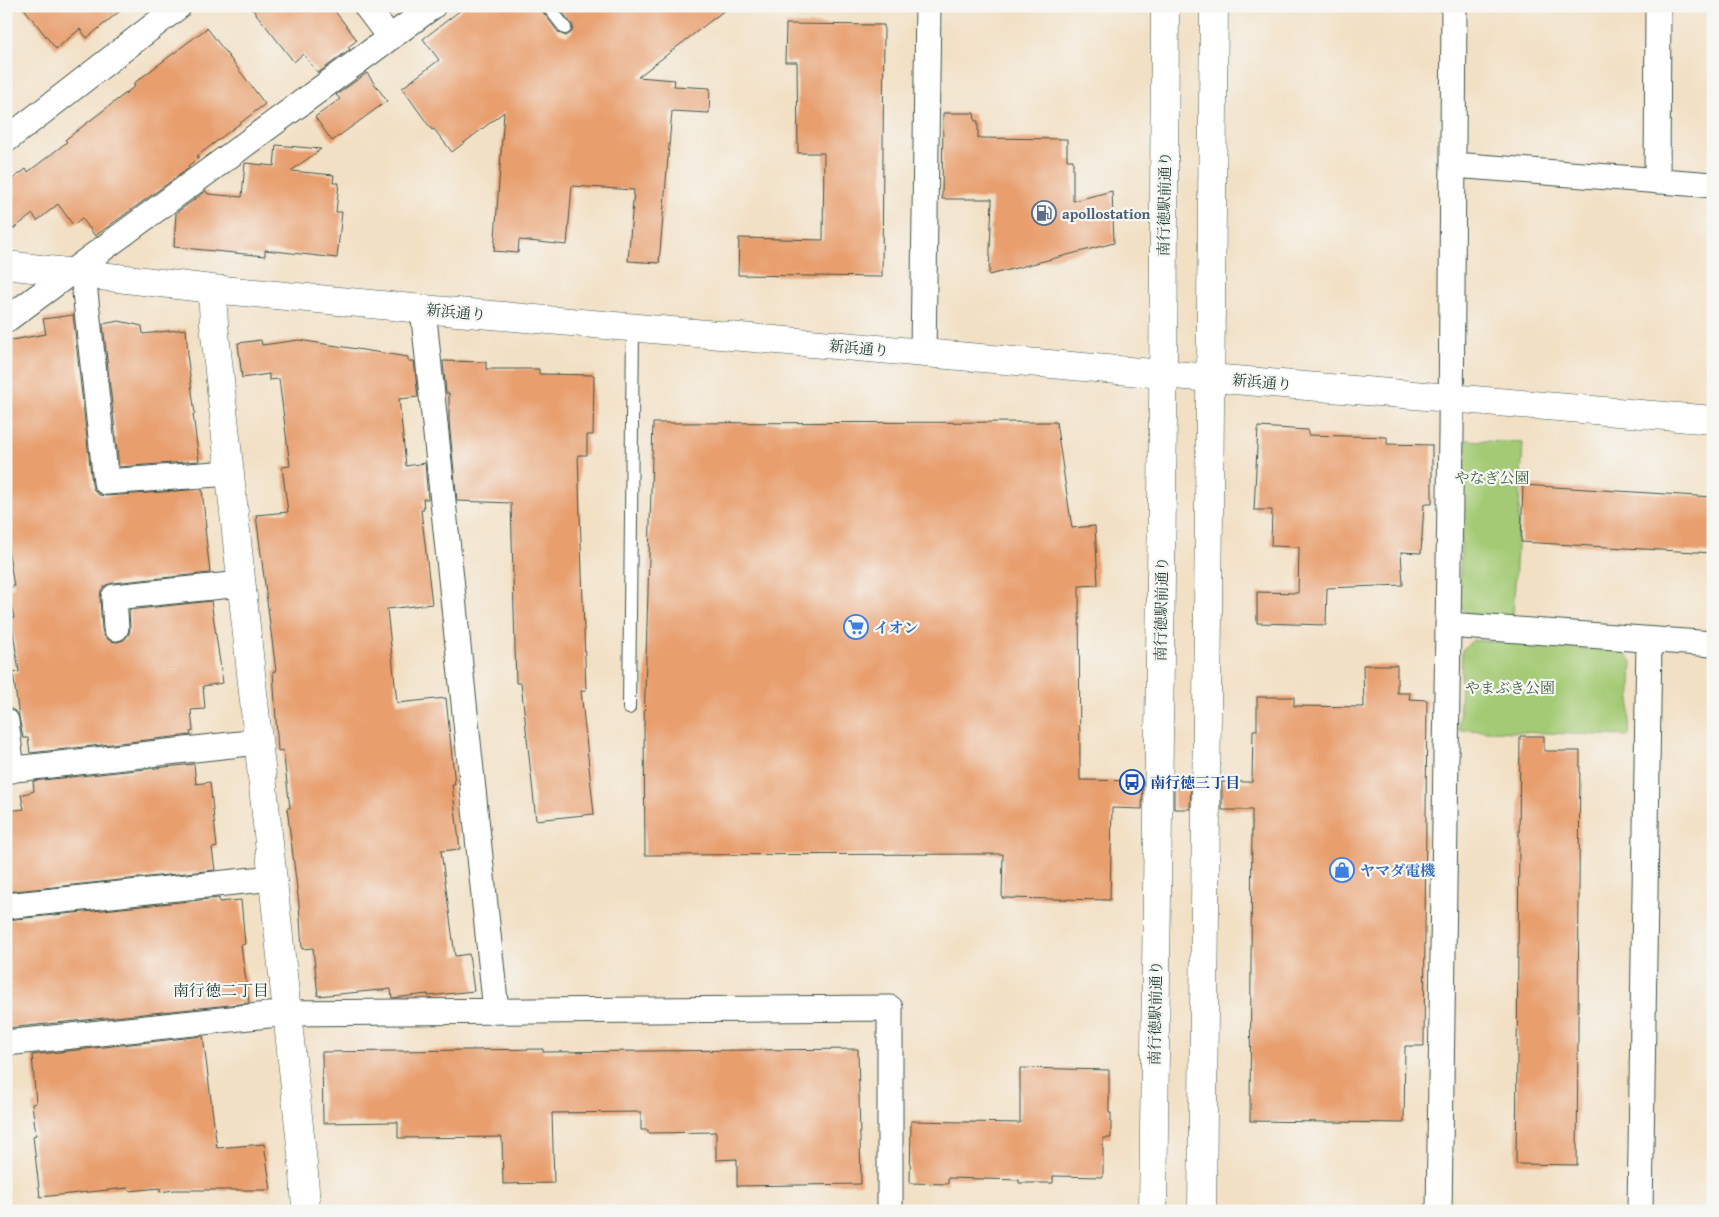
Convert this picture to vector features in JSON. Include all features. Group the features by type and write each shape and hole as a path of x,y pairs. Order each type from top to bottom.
{"street":[{"path":"6,140 179,6"},
{"path":"366,6 390,38"},
{"path":"6,320 77,273 433,6"},
{"path":"922,353 928,6"},
{"name":"南行徳駅前通り","path":"1153,1211 1166,6"},
{"path":"1202,1211 1214,6"},
{"path":"1439,1211 1452,399 1454,6"},
{"path":"1657,181 1658,6"},
{"path":"1454,165 1713,185"},
{"name":"新浜通り","path":"6,265 212,289 423,309 1713,420"},
{"path":"77,273 106,482 230,473"},
{"path":"212,289 304,1173 306,1211"},
{"path":"423,309 496,1011"},
{"path":"116,628 114,597 242,584"},
{"path":"1448,625 1713,644"},
{"path":"1640,1211 1649,640"},
{"path":"6,721 9,770 258,742"},
{"path":"6,906 273,878"},
{"path":"6,1043 287,1013 890,1008 890,1211"}],"lane":[{"path":"548,6 565,28"},
{"path":"629,708 633,328"}],"green space":[{"name":"やなぎ公園","path":"1465,440 1523,443 1513,617 1467,614 1459,602"},
{"name":"やまぶき公園","path":"1473,640 1622,651 1632,661 1629,736 1459,730 1462,650"}],"building":[{"path":"22,6 126,6 87,38 80,29 56,49"},
{"path":"250,6 331,6 357,40 348,47 350,49 318,73 303,54 294,62"},
{"path":"466,6 540,6 559,33 566,36 572,32 573,26 558,6 730,6 638,77 675,80 674,86 710,88 709,113 672,111 659,263 628,261 634,190 572,186 567,245 519,240 518,253 494,251 504,112 452,152 434,129 432,130 402,88 439,60 423,39"},
{"path":"786,24 884,25 882,277 738,275 739,238 823,240 824,153 798,153 797,62 785,62"},
{"path":"207,28 265,104 196,157 199,158 188,166 189,168 95,236 82,218 73,225 58,204 37,221 33,214 6,234 6,184 26,169 28,172 67,142 65,140 135,86 133,84"},
{"path":"367,73 387,101 332,141 315,117 340,99 336,95"},
{"path":"943,113 974,113 975,121 978,121 978,138 1067,139 1067,160 1073,160 1073,201 1112,191 1114,243 989,275 992,199 942,199"},
{"path":"276,145 321,149 291,171 334,175 333,183 339,183 336,212 342,212 337,258 265,250 265,256 174,247 176,213 206,191 208,194 242,197 245,163 274,166"},
{"path":"73,315 94,490 99,495 107,496 202,489 206,528 210,573 106,585 101,590 100,598 104,636 110,641 124,640 129,634 130,628 129,610 211,601 223,683 203,686 205,709 191,710 193,731 190,732 191,735 30,753 28,738 23,738 19,717 13,673 19,672 11,618 14,618 7,588 14,587 6,535 6,341 46,334 43,319"},
{"path":"119,321 142,326 143,334 186,329 199,461 119,467 103,324"},
{"path":"261,340 262,345 299,340 408,357 408,361 414,361 418,397 399,399 406,466 425,463 428,499 423,499 424,510 421,510 432,604 387,609 397,703 446,698 455,785 452,785 460,849 441,851 455,956 469,954 474,991 392,998 391,989 318,996 313,948 302,949 299,904 287,808 290,808 283,750 278,751 273,671 276,671 256,515 288,512 282,467 290,466 279,379 269,380 269,374 242,378 238,343"},
{"path":"443,361 486,362 486,369 539,369 539,374 594,375 593,435 587,435 587,455 578,455 586,690 581,691 594,814 536,820 521,683 516,683 511,503 457,501 449,421 449,393 446,393"},
{"path":"1056,422 1072,528 1095,526 1098,585 1079,586 1080,780 1143,781 1142,809 1112,808 1110,900 1002,898 1003,854 645,855 644,725 653,423"},
{"path":"1258,427 1308,430 1308,435 1387,437 1387,444 1432,445 1432,504 1424,504 1421,553 1401,552 1403,585 1327,588 1326,625 1257,623 1257,592 1298,593 1299,547 1271,546 1272,510 1254,510"},
{"path":"1523,485 1713,497 1713,553 1521,542"},
{"path":"1363,665 1397,665 1397,693 1410,693 1409,699 1427,700 1424,1046 1405,1046 1404,1123 1250,1121 1252,810 1222,810 1222,782 1252,782 1253,730 1257,730 1257,697 1294,697 1294,706 1364,707"},
{"path":"1520,736 1544,736 1544,751 1580,751 1577,1165 1516,1164"},
{"path":"194,764 196,784 210,782 217,847 212,848 215,870 6,892 6,811 24,809 21,795 34,791 33,781"},
{"path":"1174,781 1191,781 1190,809 1174,809"},
{"path":"219,898 219,902 241,900 245,944 241,945 249,1003 8,1028 6,1015 6,920"},
{"path":"203,1036 217,1148 264,1144 271,1190 174,1190 160,1192 160,1188 129,1191 128,1188 40,1197 33,1136 36,1135 32,1104 36,1103 32,1055"},
{"path":"543,1049 543,1052 858,1049 861,1184 737,1186 737,1159 716,1160 716,1132 648,1133 648,1130 641,1130 641,1112 552,1113 554,1183 503,1184 502,1137 398,1138 398,1122 323,1123 322,1052"},
{"path":"1020,1068 1109,1070 1111,1138 1103,1138 1103,1177 1053,1176 1053,1183 1019,1183 1019,1180 948,1178 948,1184 910,1183 911,1121 1020,1123"}],"place":[{"name":"apollostation","path":"1044,213"},
{"name":"イオン","path":"856,627"},
{"name":"南行徳三丁目","path":"1132,782"},
{"name":"ヤマダ電機","path":"1342,870"}],"district":[{"name":"南行徳二丁目","path":"221,990"}]}
